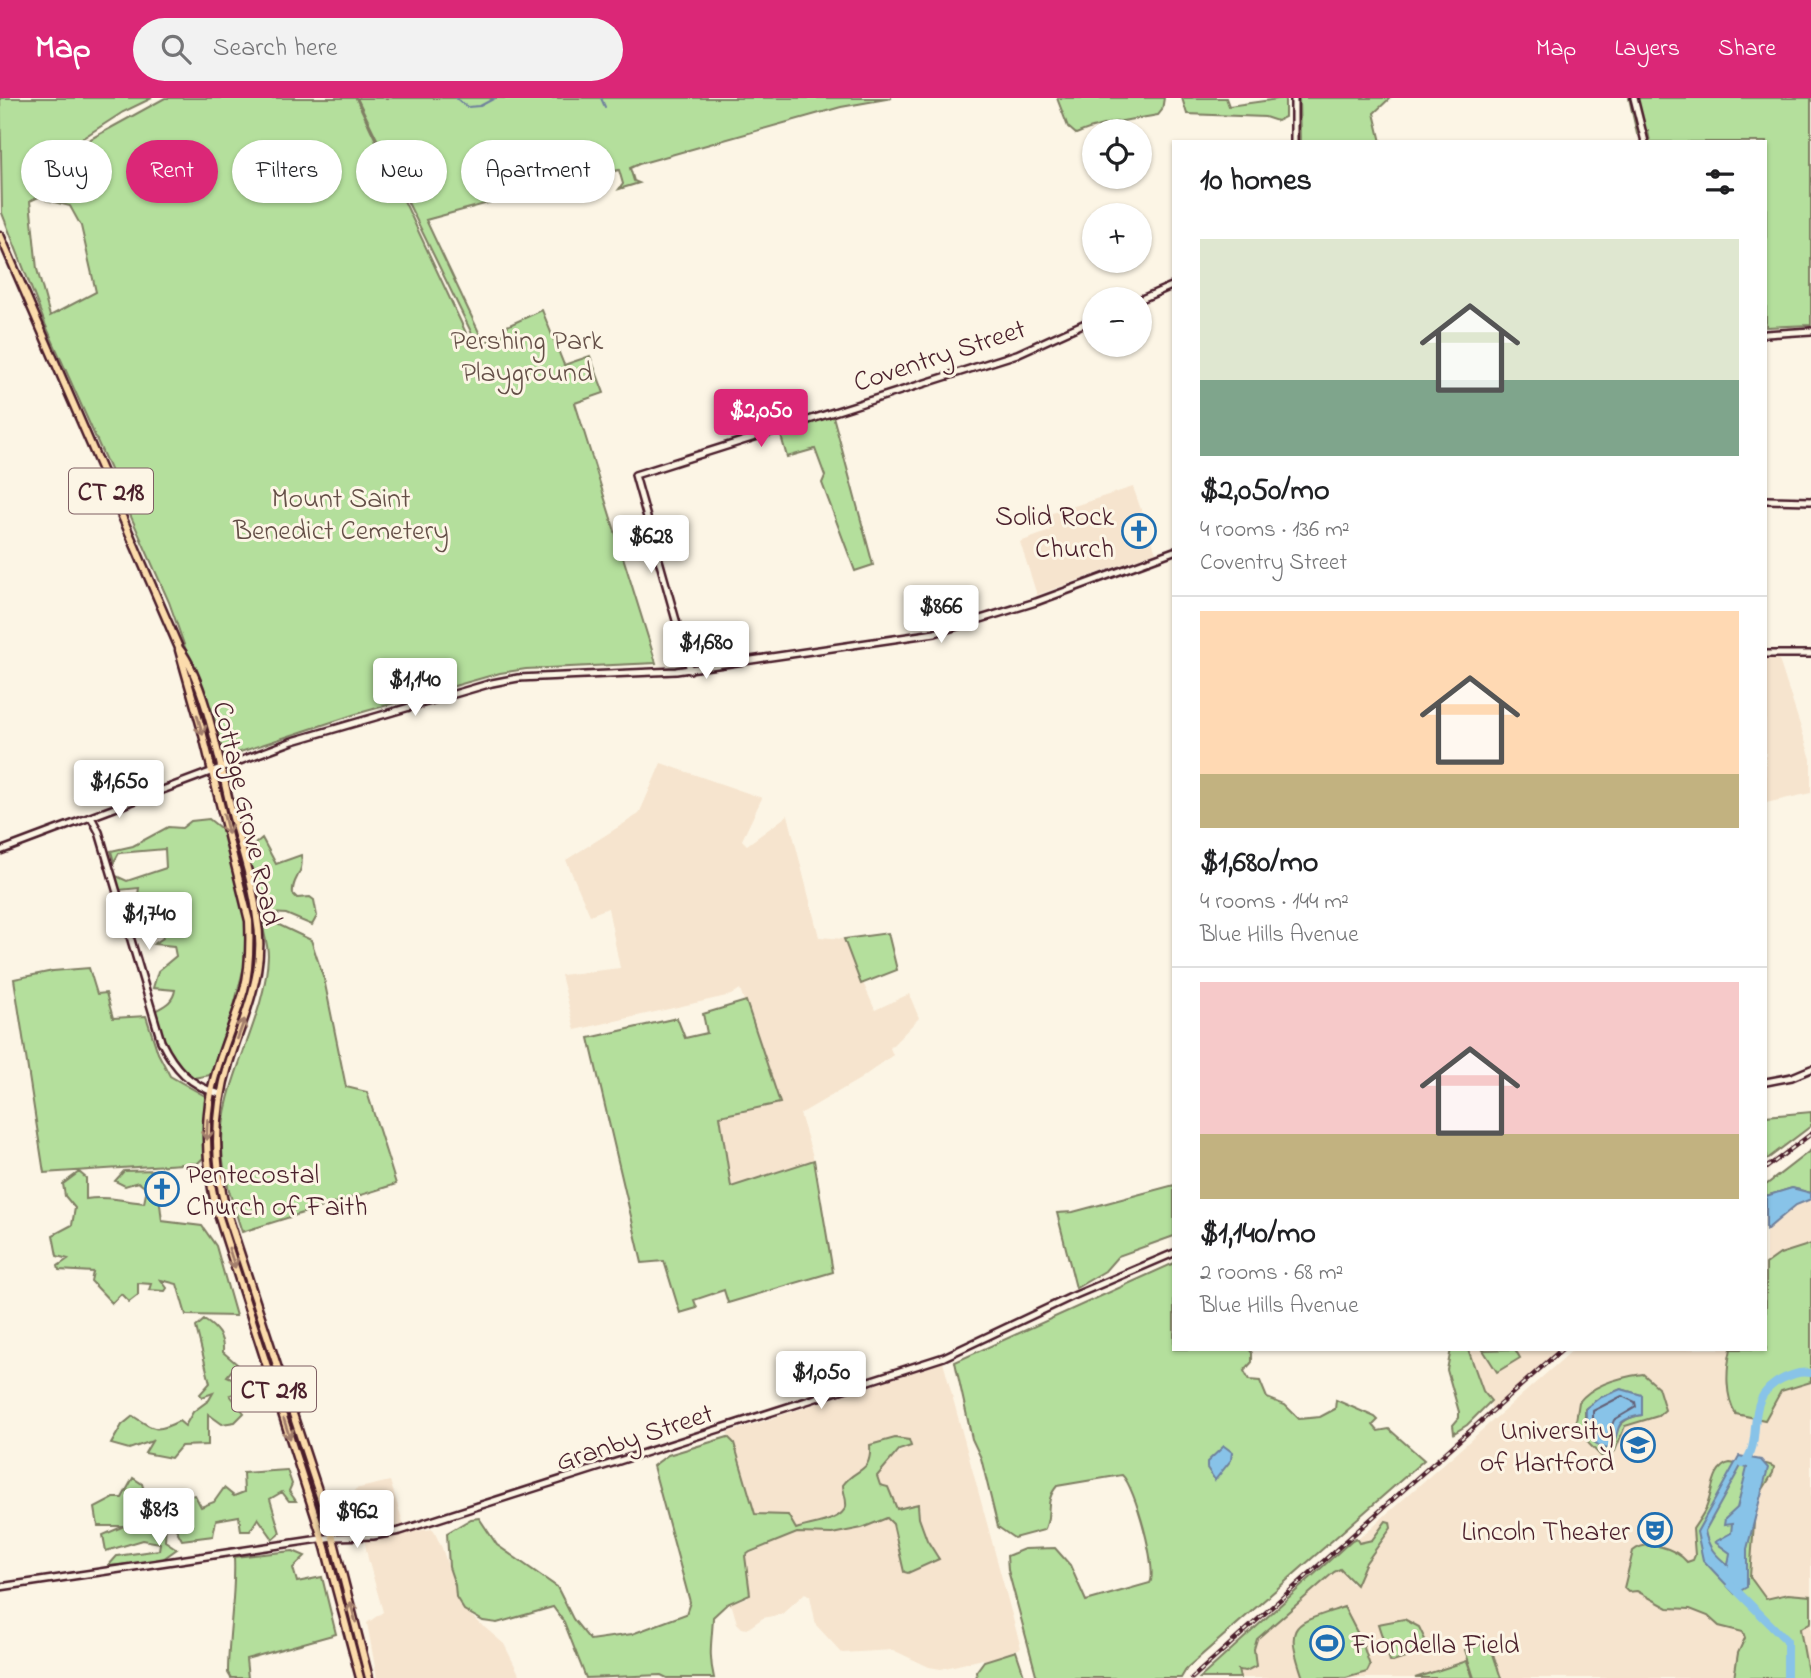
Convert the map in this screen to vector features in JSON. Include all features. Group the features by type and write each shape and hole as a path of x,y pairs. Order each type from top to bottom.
{"main road":[{"path":"1294,98 1294,140"},
{"path":"1634,98 1644,140"},
{"name":"Cottage Grove Road","path":"0,235 195,680 221,767 252,889 258,920 259,948 253,991 220,1094 216,1154 223,1197 333,1537 369,1678"},
{"path":"1152,294 1172,286"},
{"name":"Coventry Street","path":"690,670 635,475 1017,354 1082,324"},
{"path":"1767,334 1811,331"},
{"path":"1767,500 1811,500"},
{"path":"0,851 311,734 507,679 690,670 948,630 1040,601 1172,552"},
{"name":"Cottage Grove Road","path":"179,648 244,897 250,935 244,990 211,1091 207,1155 216,1209 322,1539 360,1678"},
{"path":"1767,654 1811,654"},
{"path":"92,817 161,1041 177,1070 220,1094"},
{"path":"1767,1082 1792,1077 1811,1069"},
{"name":"Granby Street","path":"0,1587 333,1537 379,1536 415,1527 936,1360 1070,1297 1172,1254"}],"shaded area":[{"path":"1133,487 1156,552 1037,595 1020,542 1050,531 1046,515"},
{"path":"1767,657 1779,660 1811,759 1811,793 1767,803"},
{"path":"661,763 762,798 742,840 747,845 788,815 819,937 844,939 875,1010 909,994 919,1018 890,1048 893,1055 860,1079 800,1114 814,1160 732,1187 719,1116 780,1103 740,989 731,995 575,1030 561,975 620,968 608,908 590,915 566,860 639,814"},
{"name":"University of Hartford","path":"1811,1199 1811,1678 1240,1678 1238,1670 1246,1671 1256,1666 1254,1649 1257,1639 1334,1572 1340,1569 1352,1584 1357,1583 1365,1564 1391,1528 1389,1522 1372,1540 1359,1543 1357,1540 1572,1351 1767,1351 1767,1229 1796,1205"},
{"path":"1469,1351 1560,1351 1492,1412 1489,1398 1483,1391"},
{"path":"943,1362 1021,1648 984,1661 983,1659 941,1669 929,1667 893,1650 842,1653 816,1625 810,1596 805,1593 782,1614 763,1618 747,1629 742,1628 737,1623 732,1606 727,1604 748,1597 745,1556 791,1535 832,1534 862,1528 887,1518 893,1524 904,1572 938,1560 939,1556 928,1542 919,1517 920,1508 911,1505 897,1509 888,1487 880,1485 877,1476 884,1465 904,1449 909,1440 892,1439 870,1447 871,1457 865,1468 847,1479 843,1494 846,1506 843,1511 833,1518 796,1529 785,1514 755,1514 734,1443 727,1433"},
{"path":"390,1481 406,1532 433,1529 462,1608 504,1644 521,1678 377,1678 367,1623 383,1612 368,1559 355,1489"}],"green space":[{"name":"Mount Saint Benedict Cemetery","path":"0,98 152,98 123,112 80,140 21,140 21,203 30,203 37,269 50,316 96,292 81,226 70,206 58,203 112,203 112,140 89,140 165,98 356,98 376,140 356,140 356,203 405,203 473,348 478,346 408,203 447,203 447,140 377,140 357,98 892,98 841,107 639,164 630,168 634,181 639,183 619,189 623,184 619,170 615,171 615,140 461,140 461,203 489,203 426,220 484,343 508,332 505,327 542,310 564,365 590,356 604,393 575,403 656,663 526,669 500,673 356,714 228,756 223,755 169,602 46,326 2,213"},
{"path":"1057,98 1164,98 1162,110 1158,115 1135,119 1082,119 1082,132 1076,134 1068,127"},
{"path":"1182,98 1226,98 1229,106 1285,98 1285,117 1277,121 1265,117 1187,114"},
{"path":"1299,98 1390,98 1374,113 1381,140 1300,140"},
{"path":"1629,98 1811,98 1811,325 1767,327 1767,140 1650,140 1648,131 1637,134"},
{"path":"833,416 873,565 855,571 822,483 825,476 815,449 787,457 781,436 784,432"},
{"path":"209,819 224,831 245,917 247,955 233,1010 210,1075 188,1079 167,1055 153,1012 167,1004 174,994 175,990 153,988 158,971 176,956 174,946 154,944 163,938 156,914 126,923 123,910 137,901 139,888 119,890 114,875 127,881 166,868 165,849 119,853 114,862 111,851 133,846 168,827 182,828 191,821"},
{"path":"262,838 276,864 301,855 301,867 293,894 297,898 310,897 314,900 317,916 312,925 286,914 256,912 243,854"},
{"path":"262,923 275,923 311,940 324,979 346,1087 367,1092 396,1184 242,1232 224,1169 223,1123 265,980 268,951"},
{"path":"888,933 897,970 861,984 844,939"},
{"path":"89,968 97,994 106,993 113,1018 146,1016 158,1053 170,1076 205,1096 203,1158 198,1163 44,1173 14,979 53,971"},
{"path":"746,1001 780,1103 720,1116 731,1187 814,1160 833,1272 728,1303 724,1290 694,1300 697,1308 680,1313 664,1261 642,1263 589,1038 677,1018 685,1038 707,1033 703,1014"},
{"path":"1811,1112 1811,1126 1767,1159 1767,1116"},
{"path":"1811,1150 1811,1193 1792,1188 1767,1196 1767,1184"},
{"path":"156,1170 162,1221 202,1226 216,1246 236,1316 186,1315 177,1284 161,1280 167,1288 165,1291 149,1290 151,1284 138,1283 138,1295 129,1302 121,1294 112,1303 91,1281 93,1272 59,1270 58,1266 68,1259 57,1256 53,1235 72,1225 75,1208 65,1196 63,1184 79,1172 86,1178 86,1199 108,1198 144,1203 147,1189 138,1182 125,1186 115,1181 124,1171"},
{"path":"1172,1186 1172,1237 1118,1256 1105,1271 1076,1288 1057,1213 1073,1212"},
{"path":"1811,1244 1811,1382 1781,1391 1765,1420 1736,1414 1728,1392 1727,1374 1730,1351 1767,1351 1767,1263 1780,1254"},
{"path":"1172,1264 1172,1351 1250,1351 1252,1362 1244,1371 1249,1380 1260,1381 1267,1398 1285,1405 1299,1419 1320,1417 1335,1409 1336,1400 1375,1417 1378,1420 1373,1425 1378,1431 1389,1429 1424,1460 1187,1668 1181,1678 1037,1678 1008,1570 1007,1556 1024,1549 1055,1548 1070,1565 1086,1601 1150,1583 1151,1563 1144,1529 1133,1495 1122,1475 1057,1486 1050,1498 1044,1530 1014,1538 998,1527 981,1458 972,1439 955,1362"},
{"path":"204,1320 219,1333 223,1352 237,1364 227,1376 234,1379 237,1393 230,1395 244,1413 235,1422 222,1424 208,1414 208,1445 181,1446 171,1458 145,1453 152,1441 129,1449 111,1444 122,1425 133,1416 155,1428 179,1421 185,1426 193,1412 209,1400 213,1393 202,1397 200,1394 210,1383 196,1327"},
{"path":"1451,1351 1469,1351 1483,1391 1491,1401 1467,1425 1454,1433 1453,1425 1459,1418 1459,1412 1447,1370"},
{"path":"1484,1351 1516,1351 1520,1358 1497,1372"},
{"path":"1643,1374 1658,1387 1665,1410 1658,1416 1625,1426 1615,1451 1602,1457 1589,1444 1576,1421 1579,1402 1600,1386 1617,1379","holes":["1621,1389 1641,1395 1642,1415 1625,1420 1616,1432 1613,1444 1585,1422 1585,1409 1599,1398"]},
{"path":"728,1437 734,1443 755,1514 788,1515 796,1529 832,1519 843,1511 846,1504 843,1485 866,1466 870,1445 895,1438 909,1440 911,1446 899,1450 877,1476 880,1485 888,1487 897,1509 918,1504 919,1518 927,1540 939,1559 908,1573 904,1572 893,1524 887,1518 862,1528 832,1534 797,1533 750,1552 745,1556 750,1594 727,1604 713,1617 711,1654 714,1678 667,1678 661,1675 586,1678 564,1622 553,1607 497,1623 483,1621 464,1610 456,1597 449,1567 447,1533 471,1519 479,1518 497,1545 557,1587 573,1619 590,1640 632,1634 686,1614 690,1602 653,1466 668,1455"},
{"path":"1730,1463 1774,1467 1755,1509 1750,1577 1766,1599 1788,1594 1811,1596 1811,1622 1800,1629 1809,1678 1734,1678 1738,1653 1745,1638 1743,1632 1719,1626 1708,1616 1690,1609 1668,1608 1637,1591 1628,1592 1624,1588 1633,1551 1639,1547 1661,1547 1676,1553 1687,1562 1693,1560 1693,1529 1708,1504 1716,1475 1724,1465"},
{"path":"287,1470 292,1484 289,1491 296,1501 289,1501 282,1492 270,1499 280,1533 273,1539 258,1518 250,1531 241,1531 239,1516 216,1520 213,1536 182,1540 171,1520 166,1523 165,1541 177,1549 160,1561 108,1566 117,1556 159,1550 160,1543 143,1540 106,1551 103,1535 124,1526 98,1526 95,1508 114,1498 122,1498 133,1478 142,1484 147,1500 153,1498 158,1489 164,1490 166,1502 173,1494 182,1497 195,1495 201,1507 214,1502 224,1488 234,1496 244,1492 243,1473"},
{"path":"1386,1521 1390,1522 1391,1528 1365,1564 1356,1585 1340,1569 1334,1572 1257,1639 1254,1649 1256,1666 1246,1671 1238,1670 1240,1678 1200,1678 1352,1540 1356,1538 1359,1543 1372,1540"},
{"path":"293,1551 305,1556 293,1568 297,1582 322,1577 336,1634 246,1659 248,1678 231,1678 228,1673 228,1658 234,1557"},
{"name":"Fiondella Field","path":"1344,1607 1362,1642 1370,1666 1367,1672 1346,1678 1303,1678 1294,1646 1297,1628 1313,1618"},
{"path":"1404,1619 1419,1627 1430,1650 1393,1662 1390,1661 1378,1624"},
{"path":"1489,1642 1501,1678 1474,1678 1465,1650"},
{"path":"1016,1651 1025,1678 977,1678 976,1672 984,1661"},
{"path":"1467,1661 1473,1678 1415,1678"}],"water":[{"path":"1792,1188 1811,1193 1811,1199 1796,1205 1767,1229 1767,1196"},
{"path":"1621,1389 1642,1395 1642,1415 1621,1423 1609,1449 1596,1444 1589,1434 1586,1408 1599,1398"},
{"path":"1224,1446 1232,1452 1231,1460 1215,1480 1207,1468 1207,1462"},
{"path":"1739,1456 1761,1460 1768,1468 1747,1549 1747,1587 1735,1594 1703,1560 1697,1532","holes":["1741,1466 1747,1468 1737,1508 1725,1519 1724,1525 1732,1524 1731,1533 1715,1542 1730,1553 1728,1565 1713,1550 1705,1531"]}],"waterway":[{"path":"456,98 467,107 480,106 495,98"},
{"path":"601,98 605,107"},
{"path":"1743,1464 1750,1454 1762,1397 1770,1387 1784,1378 1811,1373"},
{"path":"1731,1585 1787,1641 1787,1678"}],"railway":[{"path":"1767,1167 1811,1134"},
{"path":"1192,1678 1560,1351"}],"place":[{"name":"Solid Rock Church","path":"1139,531"},
{"name":"Pentecostal Church of Faith","path":"162,1189"},
{"name":"University of Hartford","path":"1638,1445"},
{"name":"Lincoln Theater","path":"1655,1530"},
{"name":"Fiondella Field","path":"1327,1643"}],"park label":[{"name":"Pershing Park Playground","path":"527,355"}]}
